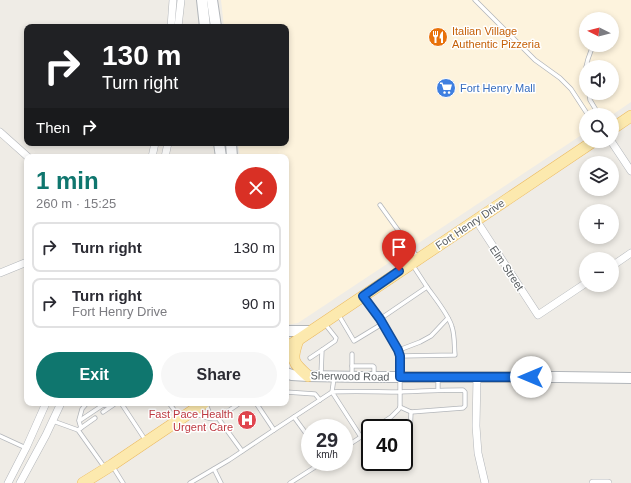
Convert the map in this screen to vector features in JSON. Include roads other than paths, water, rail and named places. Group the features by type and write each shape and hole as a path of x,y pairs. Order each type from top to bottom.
{"main road":[{"path":"619,124 631,116"},
{"name":"Fort Henry Drive","path":"289,346 584,148"},
{"path":"298,340 293,359 295,364 308,376"},
{"path":"83,483 147,442 199,406"}],"street":[{"path":"171,24 174,0"},
{"path":"178,24 182,0"},
{"path":"202,0 205,24"},
{"path":"212,0 216,24"},
{"path":"0,132 25,154"},
{"path":"616,148 631,171"},
{"name":"Elm Street","path":"476,220 538,315 579,288"},
{"path":"619,261 631,253"},
{"path":"1,271 24,263"},
{"path":"289,331 311,331"},
{"name":"Sherwood Road","path":"289,374 292,375 334,377 631,378"},
{"path":"476,377 478,448 485,483"},
{"path":"8,483 26,448 45,406"},
{"path":"20,483 53,421 57,406"},
{"path":"593,483 608,483"}],"lane":[{"path":"475,0 535,60 560,78 571,89 583,108"},
{"path":"380,205 415,261 427,286 452,325 454,332 455,355 400,356"},
{"path":"380,319 427,286"},
{"path":"363,296 380,319 400,356 400,407 388,419"},
{"path":"337,314 354,341 382,324"},
{"path":"398,350 420,342 431,336 448,318"},
{"path":"310,358 336,338 324,322"},
{"path":"321,376 322,350"},
{"path":"352,354 352,377"},
{"path":"352,366 373,366 374,377"},
{"path":"334,377 332,392 361,437 353,442"},
{"path":"438,377 438,390"},
{"path":"190,483 242,452 332,392 463,390 465,392 465,406 463,408 411,412 400,407"},
{"path":"289,392 315,394 320,400"},
{"path":"79,429 79,421 82,409 84,406"},
{"path":"79,421 102,406"},
{"path":"103,412 111,406"},
{"path":"123,406 147,442"},
{"path":"171,406 180,419"},
{"path":"199,406 206,418 214,420 236,406"},
{"path":"199,406 209,411 209,418"},
{"path":"258,406 274,430"},
{"path":"411,412 411,419"},
{"path":"294,416 301,426"},
{"path":"79,429 95,418"},
{"path":"218,418 242,452"},
{"path":"53,421 79,429 123,483"},
{"path":"0,436 26,448"},
{"path":"214,469 221,483"},
{"path":"290,483 309,471"}],"place":[{"name":"Italian Village Authentic Pizzeria","path":"438,37"},
{"name":"Fort Henry Mall","path":"446,88"},
{"name":"Fast Pace Health Urgent Care","path":"247,420"}]}
